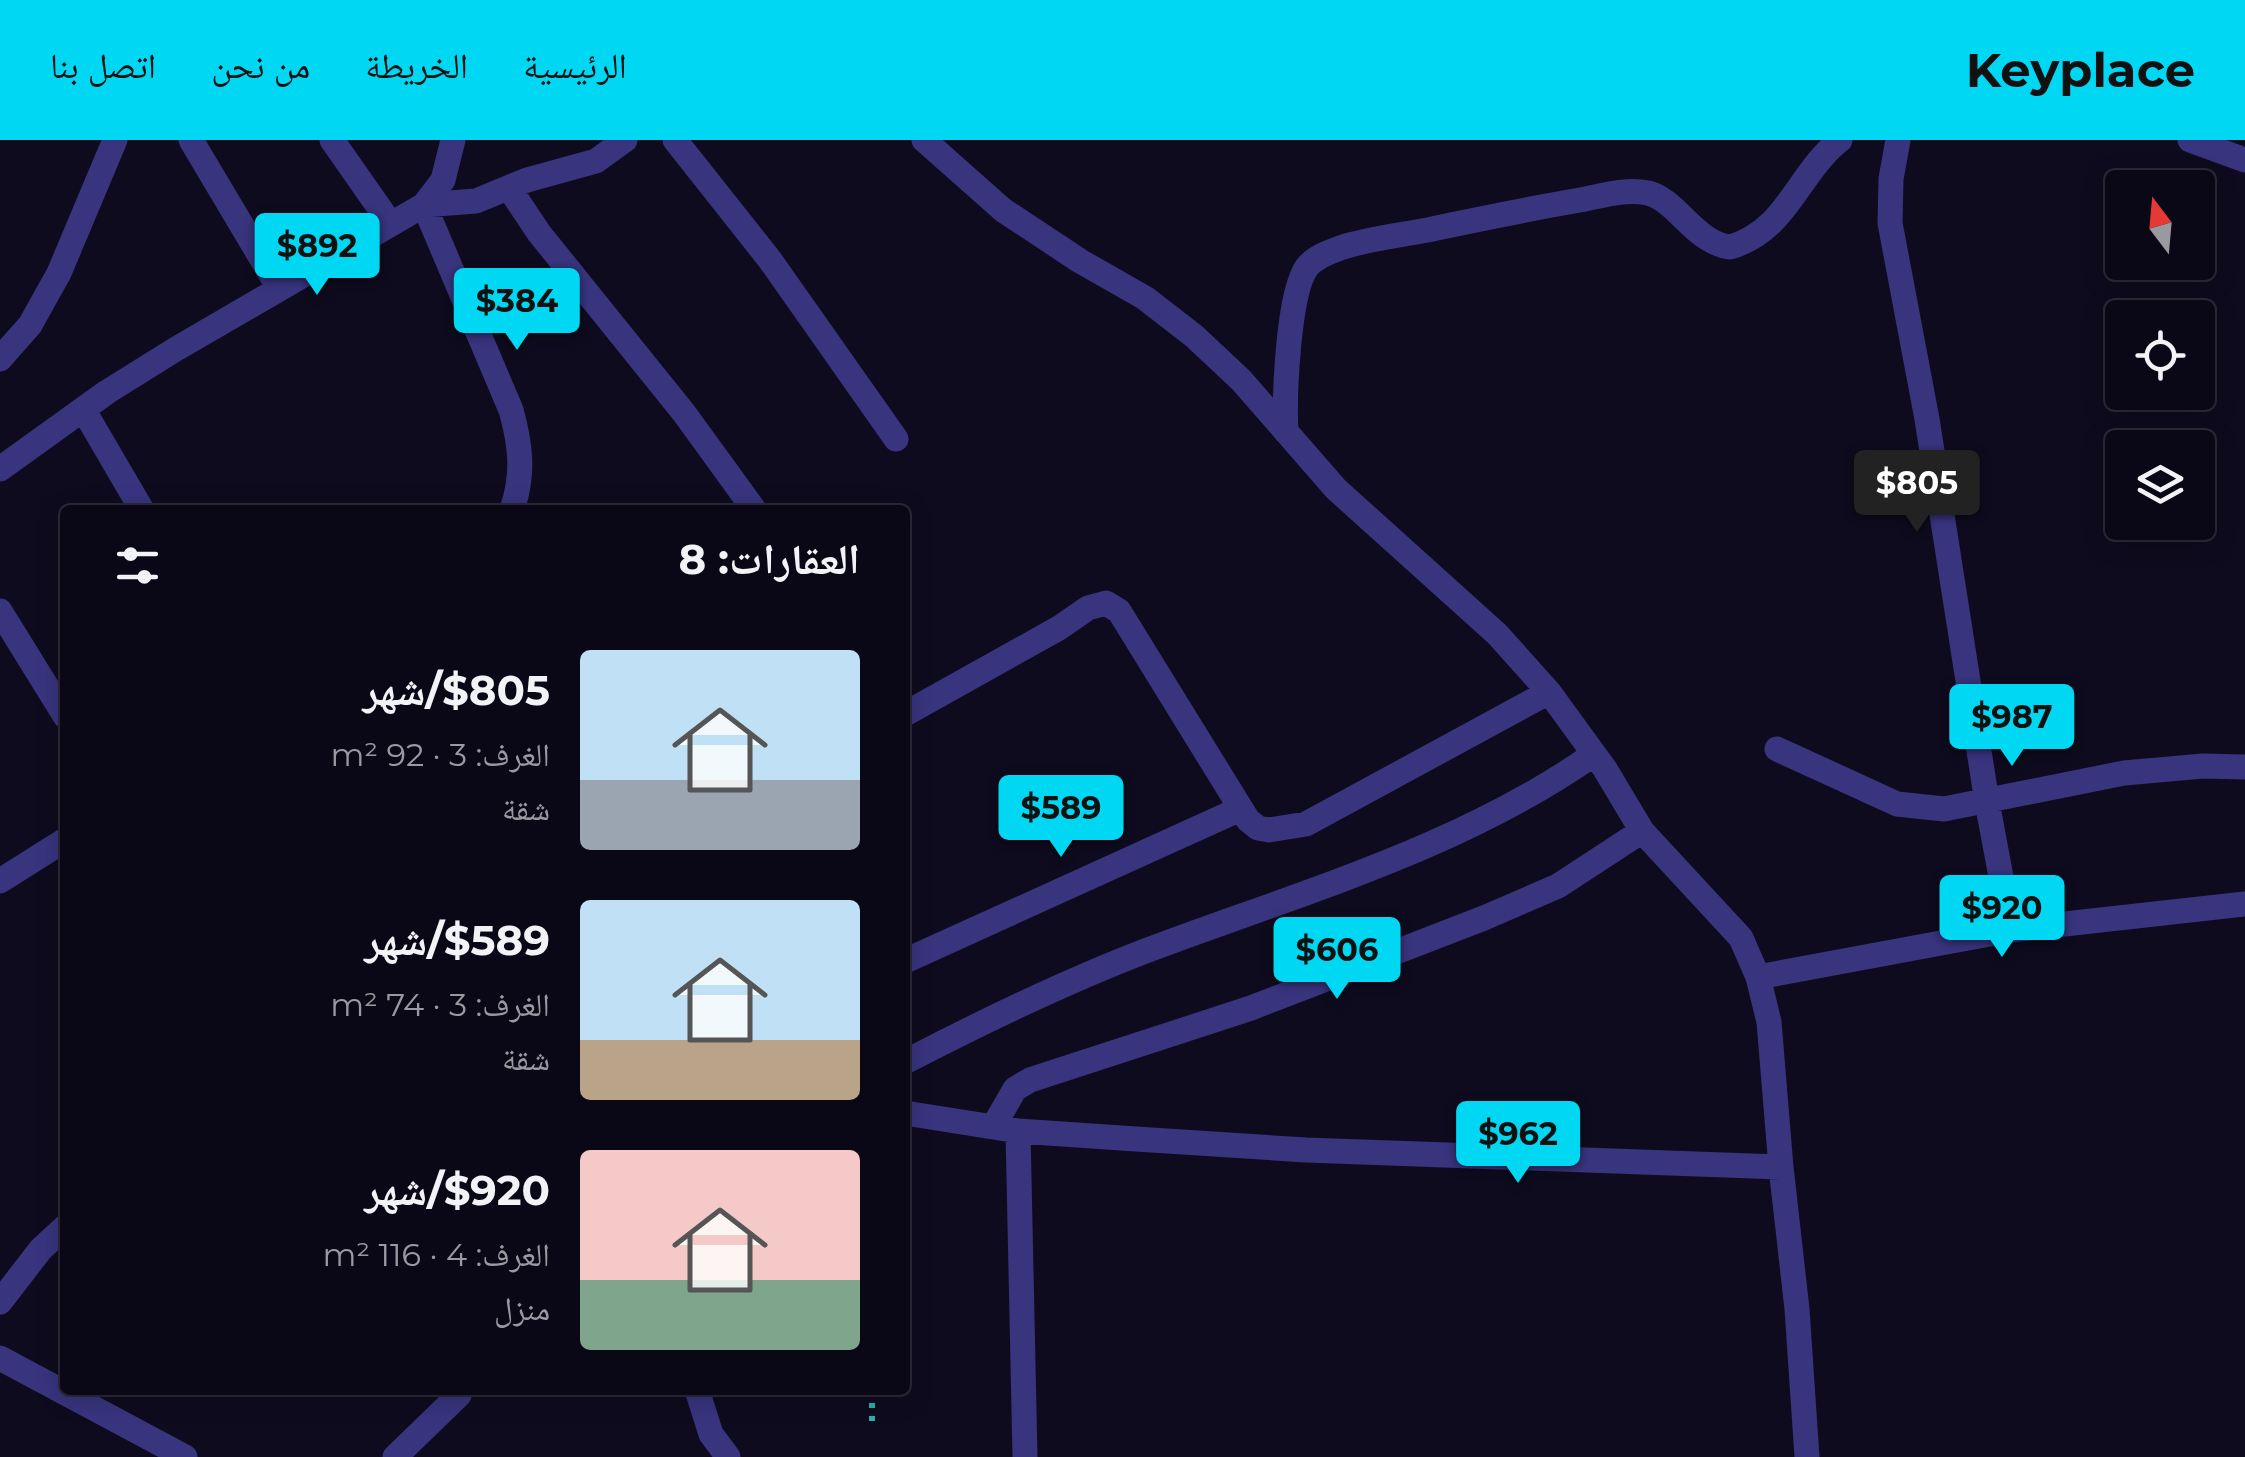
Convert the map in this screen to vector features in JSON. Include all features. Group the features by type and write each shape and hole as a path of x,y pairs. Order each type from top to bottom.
{"street":[{"path":"0,359 30,325 59,273 114,140"},
{"path":"191,140 278,288"},
{"path":"332,140 390,223"},
{"path":"424,205 442,180 453,140"},
{"path":"0,469 83,409 278,288 424,205 476,201 596,162 624,140"},
{"path":"675,140 770,260 896,439"},
{"path":"924,140 1003,210 1145,298 1241,380 1336,489 1496,634 1548,692 1594,754 1642,831 1741,938 1758,977 1769,1022 1807,1457"},
{"path":"1286,432 1287,365 1301,279 1308,265 1323,254 1366,240 1610,193 1635,192 1657,197 1706,238 1730,247 1756,237 1772,225 1796,197 1820,158 1840,140"},
{"path":"1898,140 1891,179 1890,223 1927,419 2011,930"},
{"path":"2190,140 2245,160"},
{"path":"509,188 539,233 684,413 751,505"},
{"path":"424,205 516,428 521,446 520,486 514,505"},
{"path":"83,409 139,505"},
{"path":"910,711 1088,608 1106,603 1119,611 1240,809 1258,828 1270,830 1306,824 1548,692"},
{"path":"0,611 60,708"},
{"path":"1777,749 1897,804 1944,809 2124,773 2203,766 2245,767"},
{"path":"910,1059 978,1024 1126,959 1336,883 1440,838 1553,783 1594,754"},
{"path":"910,959 1240,809"},
{"path":"1025,1457 1006,1129 1015,1088 1251,1008 1484,918 1558,886 1642,831"},
{"path":"0,880 60,843"},
{"path":"1758,977 2011,930 2245,904"},
{"path":"910,1114 1006,1129 1306,1150 1781,1168"},
{"path":"0,1302 60,1232"},
{"path":"0,1358 60,1390"},
{"path":"69,1395 185,1457"},
{"path":"395,1457 460,1395"},
{"path":"698,1395 711,1434 728,1457"}],"path":[{"path":"872,1395 872,1422"}]}
